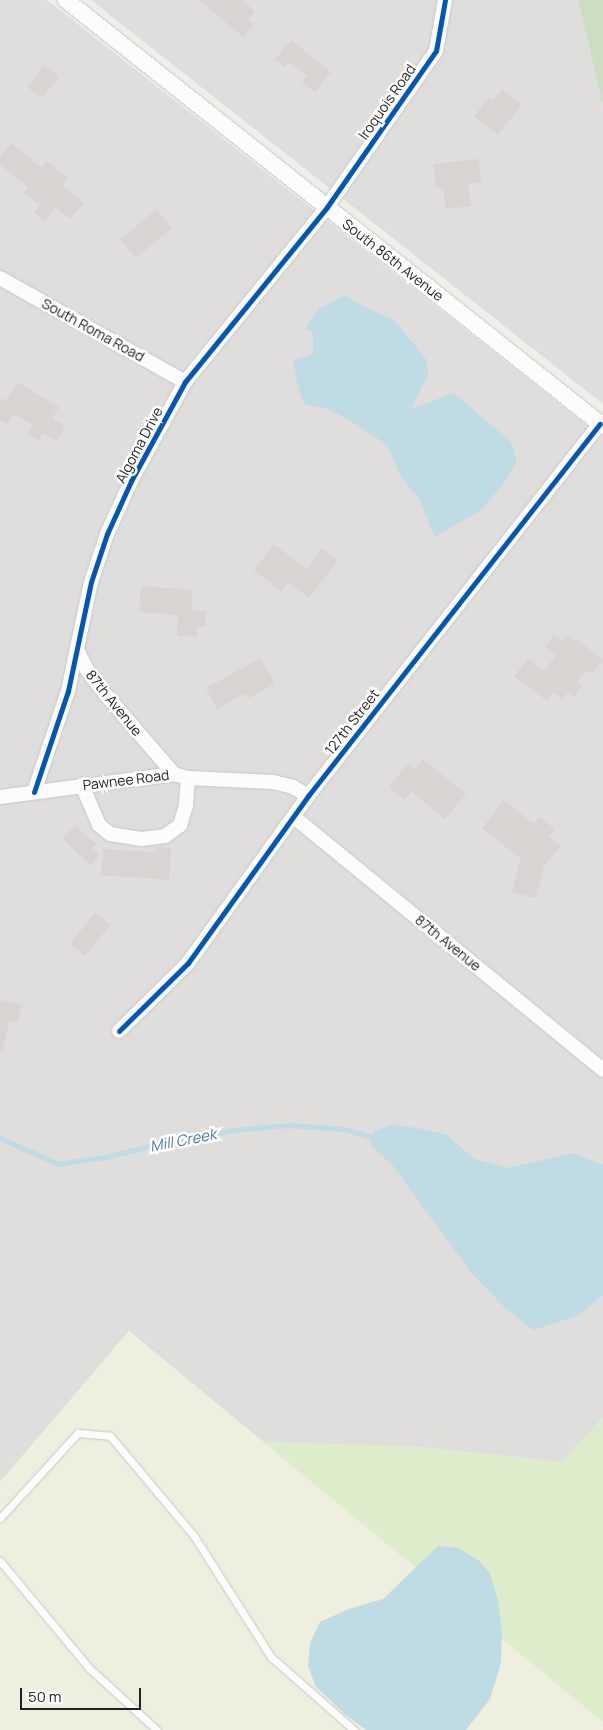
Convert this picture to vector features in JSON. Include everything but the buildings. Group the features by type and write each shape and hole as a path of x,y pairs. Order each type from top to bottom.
{"street":[{"name":"South 86th Avenue","path":"66,0 602,425"},
{"name":"Iroquois Road","path":"327,207 436,51 445,0"},
{"name":"Algoma Drive","path":"34,792 68,691 78,652 91,582 107,534 131,481 185,382 327,207"},
{"name":"South Roma Road","path":"0,278 185,382"},
{"name":"127th Street","path":"119,1031 188,963 308,796 602,425"},
{"name":"87th Avenue","path":"78,652 87,670 106,695 174,774"},
{"name":"Pawnee Road","path":"0,796 174,774 188,778 274,782 292,787 308,796"},
{"path":"82,785 99,825 110,834 141,839 165,836 180,825 186,805 188,778"},
{"name":"87th Avenue","path":"294,817 603,1070"}],"lane":[{"path":"0,1518 78,1433 110,1436 194,1536 271,1656 354,1730"},
{"path":"0,1561 89,1668 157,1730"}],"shaded area":[{"path":"0,0 47,0 603,438 603,1417 562,1462 417,1447 263,1442 129,1331 0,1482"},
{"path":"91,0 578,0 603,106 603,404"}],"green space":[{"path":"578,0 603,0 603,106"},
{"path":"129,1331 603,1722 603,1730 0,1730 0,1482"},
{"path":"603,1417 603,1722 263,1442 417,1447 562,1462"}],"water":[{"path":"345,295 366,308 394,320 426,359 428,375 411,409 454,393 511,442 517,462 504,483 481,510 435,537 419,499 402,478 387,445 354,423 328,409 305,405 298,387 293,360 313,354 313,333 305,328 319,309"},
{"path":"391,1125 417,1128 447,1135 475,1159 509,1168 573,1153 603,1165 603,1295 577,1316 533,1330 505,1308 470,1271 393,1166 370,1144 374,1131"},
{"path":"438,1546 458,1548 478,1560 490,1573 498,1601 502,1632 501,1663 490,1699 466,1730 366,1730 346,1715 316,1687 308,1666 310,1643 320,1622 349,1609 383,1599"}],"waterway":[{"name":"Mill Creek","path":"0,1138 58,1164 110,1156 170,1141 233,1130 289,1125 344,1129 372,1137"}],"cycle path":[{"path":"34,792 68,691 91,582 107,534 131,481 185,382 327,207 436,51 445,0"},
{"path":"119,1031 188,963 308,796 600,424"}]}
